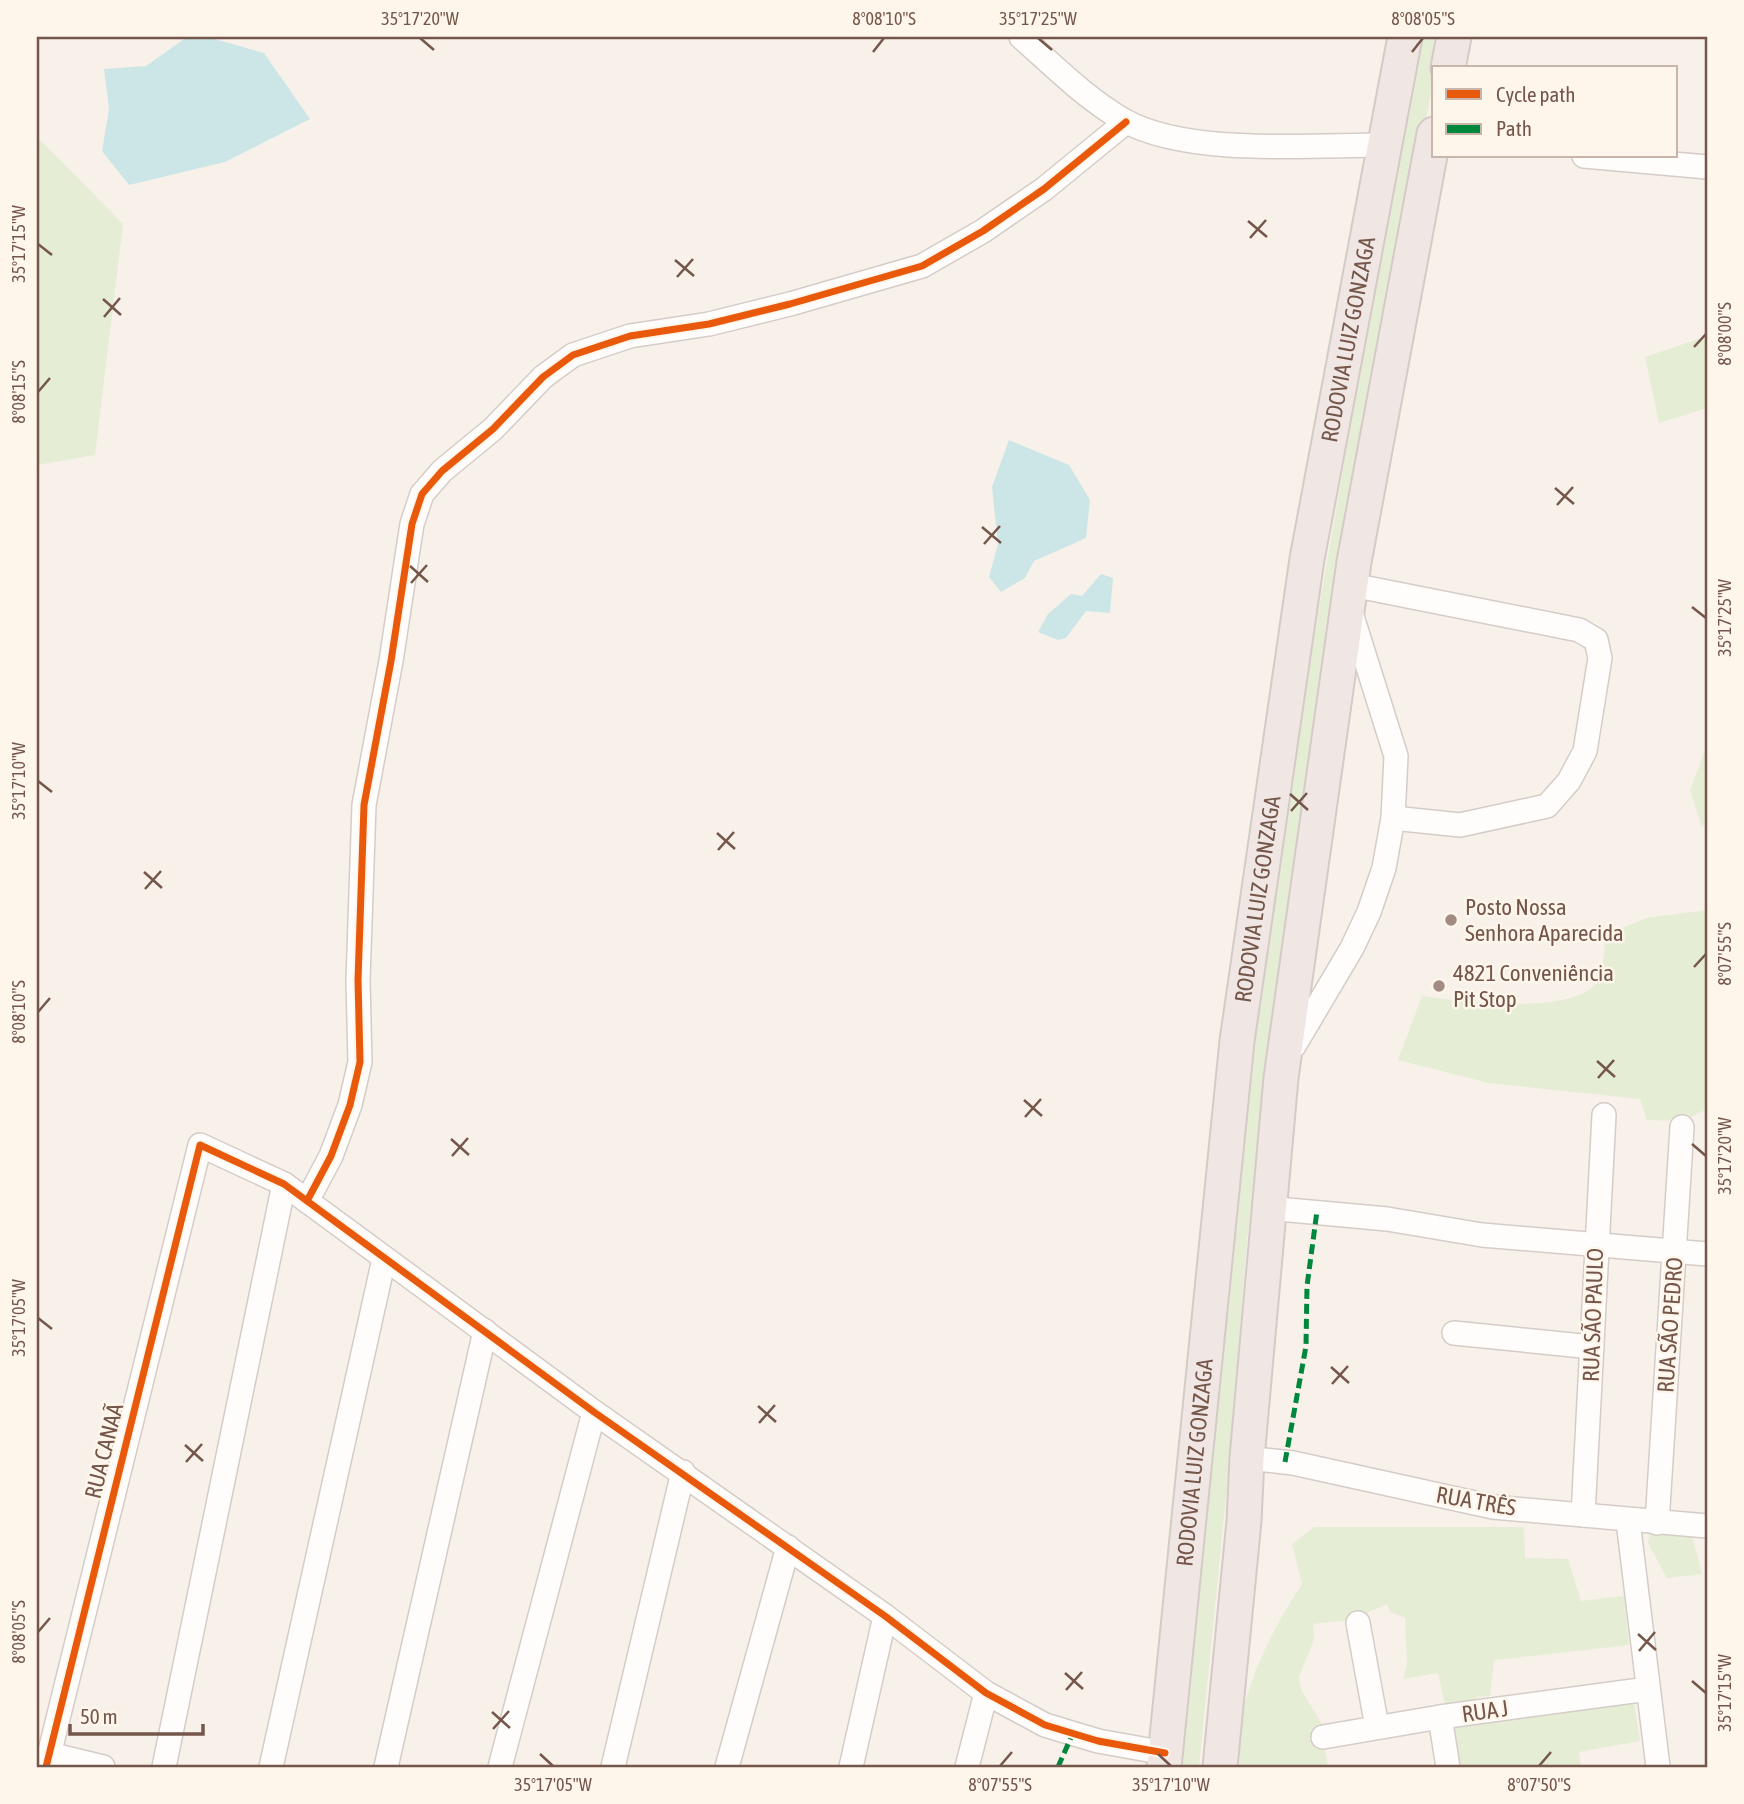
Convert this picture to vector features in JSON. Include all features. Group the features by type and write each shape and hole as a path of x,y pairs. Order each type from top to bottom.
{"highway":[{"name":"RODOVIA LUIZ GONZAGA","path":"1164,1760 1237,1041 1307,559 1405,37"},
{"path":"1448,66 1454,37"},
{"name":"RODOVIA LUIZ GONZAGA","path":"1220,1767 1244,1521 1247,1458 1281,1078 1350,597 1432,151"}],"street":[{"path":"1021,37 1089,97 1126,122 1169,136 1240,145 1384,145"},
{"path":"307,1201 331,1156 350,1105 360,1062 358,980 364,805 391,662 412,524 422,494 442,471 493,429 543,377 573,355 630,336 709,324 922,266 984,231 1044,190 1126,122"},
{"path":"1606,158 1707,167"},
{"path":"1281,1078 1298,1033 1352,948 1369,912 1384,868 1393,818 1396,756 1350,597 1579,631 1596,640 1601,658 1585,751 1569,780 1547,806 1460,825 1393,818"},
{"name":"RUA SÃO PAULO","path":"1583,1515 1604,1115"},
{"name":"RUA SÃO PEDRO","path":"1657,1523 1682,1127"},
{"name":"RUA CANAÃ","path":"47,1761 200,1145 284,1184"},
{"path":"164,1767 284,1184 594,1412 885,1616 986,1693 1045,1724 1164,1760"},
{"path":"1268,1208 1374,1217 1482,1236 1707,1254"},
{"path":"271,1767 384,1259"},
{"path":"386,1767 485,1331"},
{"path":"1454,1333 1592,1347"},
{"path":"500,1767 594,1412"},
{"name":"RUA TRÊS","path":"1247,1458 1293,1463 1493,1507 1707,1526"},
{"path":"613,1767 683,1472"},
{"path":"1628,1521 1658,1767"},
{"path":"727,1767 788,1547"},
{"path":"851,1767 885,1616"},
{"path":"1358,1623 1377,1727"},
{"name":"RUA J","path":"1323,1737 1440,1717 1648,1689"},
{"path":"967,1767 986,1693"},
{"path":"1440,1717 1448,1767"},
{"path":"47,1761 103,1767"}],"green space":[{"path":"1417,37 1442,37 1436,66 1432,66 1432,88 1369,410 1316,733 1247,1240 1230,1457 1199,1767 1176,1767 1268,906"},
{"path":"37,137 123,224 95,455 37,465"},
{"path":"1707,336 1707,408 1659,423 1645,357"},
{"path":"1707,745 1707,817 1702,828 1690,790"},
{"path":"1707,910 1707,1109 1684,1121 1647,1120 1640,1099 1489,1083 1398,1060 1422,996 1518,1004 1545,1003 1569,998 1588,990 1599,978 1606,935 1646,918"},
{"path":"1651,1526 1691,1532 1702,1574 1667,1578 1648,1543"},
{"path":"1314,1527 1524,1527 1525,1558 1568,1559 1581,1601 1624,1596 1629,1645 1494,1660 1490,1696 1476,1697 1476,1706 1446,1709 1438,1673 1403,1679 1407,1664 1405,1618 1390,1612 1387,1604 1350,1620 1313,1624 1314,1640 1299,1676 1301,1690 1321,1722 1328,1767 1232,1767 1241,1718 1256,1671 1276,1627 1302,1584 1292,1544"},
{"path":"1634,1703 1640,1741 1579,1752 1581,1767 1455,1767 1448,1727"}],"water":[{"path":"187,37 208,37 264,53 310,119 225,162 129,185 102,151 109,109 104,69 146,66"},
{"path":"1009,440 1069,465 1090,500 1086,538 1034,561 1025,578 1001,592 989,577 998,544 992,487"},
{"path":"1101,574 1113,578 1110,613 1086,611 1066,638 1058,640 1038,632 1048,614 1071,594 1082,596"}],"marked path":[{"path":"1285,1462 1306,1346 1307,1286 1317,1211"},
{"path":"1058,1767 1073,1733"}],"cycle path":[{"path":"307,1201 331,1156 350,1105 360,1062 358,980 364,805 391,661 412,524 422,494 442,471 493,429 543,377 573,355 630,336 709,324 922,266 983,231 1044,189 1126,122"},
{"path":"46,1767 200,1145 284,1184 594,1412 885,1616 986,1693 1045,1725 1098,1741 1165,1753"}],"place":[{"name":"Posto Nossa Senhora Aparecida","path":"1451,920"},
{"name":"4821 Conveniência Pit Stop","path":"1439,986"}]}
